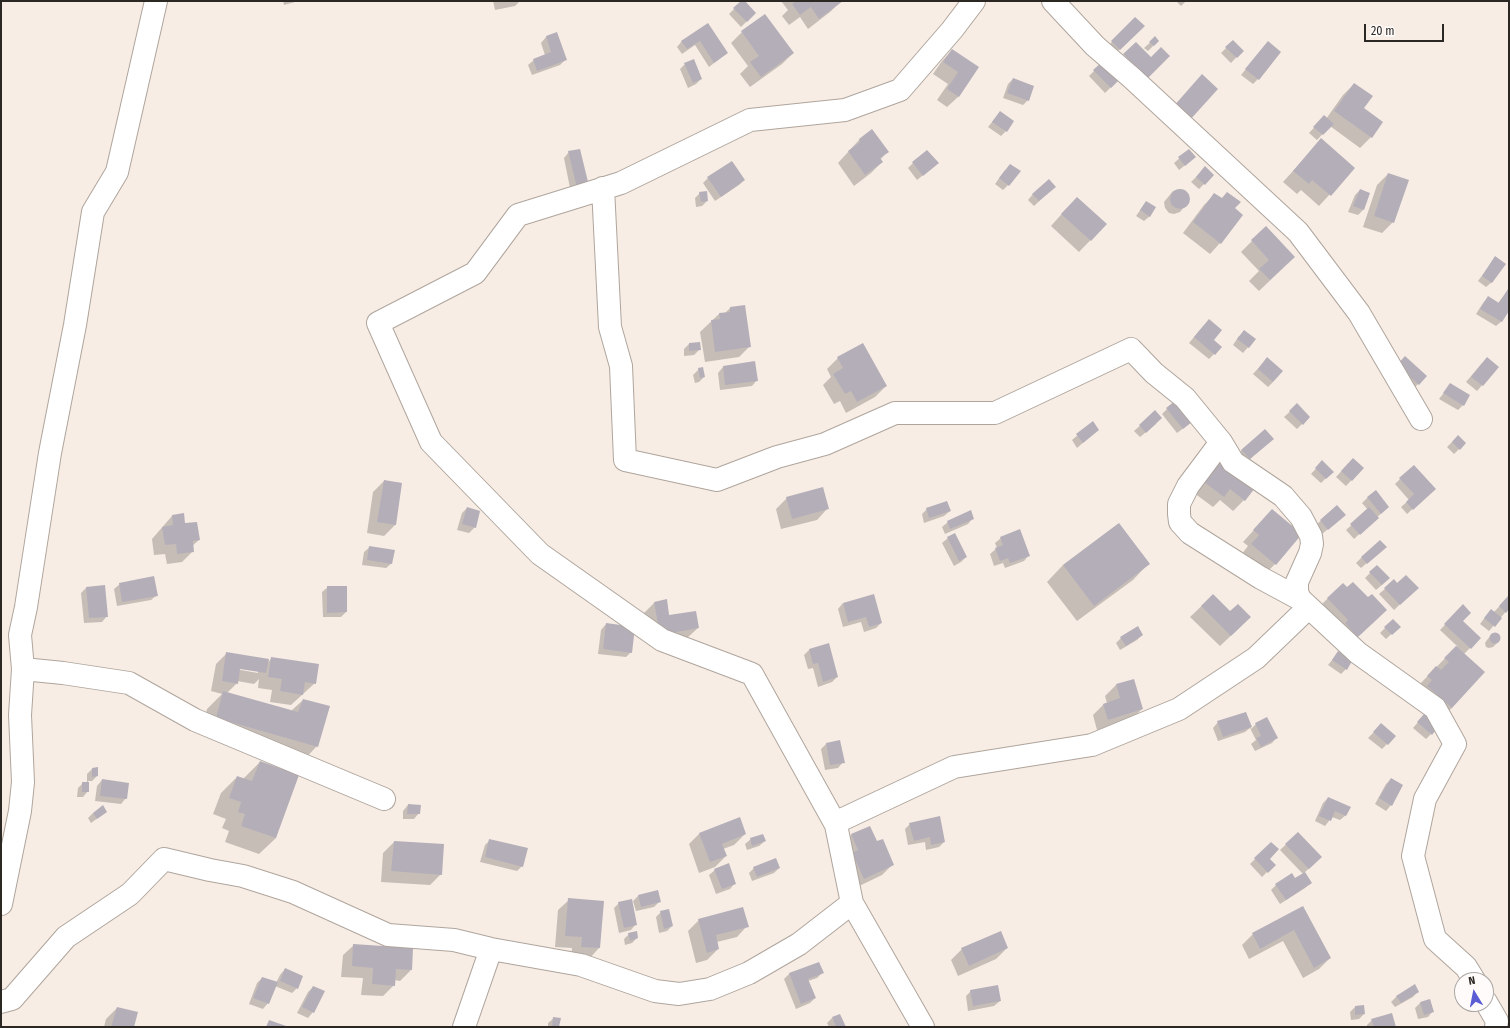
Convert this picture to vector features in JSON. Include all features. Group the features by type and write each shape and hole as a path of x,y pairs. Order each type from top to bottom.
{"street":[{"path":"1,904 20,811 23,782 20,715 23,669 20,635 26,607 50,453 75,325 93,212 117,172 156,1"},
{"path":"923,1027 852,903 836,825 752,674 662,640 540,554 431,442 378,323 475,273 518,215 621,183 750,120 844,110 900,90 952,30 974,1"},
{"path":"1053,1 1095,46 1132,78 1298,232 1359,314 1422,419"},
{"path":"603,188 609,315 610,327 621,366 625,460 717,480 777,457 825,444 895,413 995,413 1131,349 1154,373 1186,398 1221,442 1233,462 1283,496 1301,517 1311,536 1312,544 1310,553 1297,582 1297,592 1304,603"},
{"path":"1221,442 1188,486 1179,504 1180,522 1190,533 1304,603 1358,653 1435,708 1455,744 1425,799 1413,856 1434,939 1466,967 1469,972"},
{"path":"836,825 841,820 954,767 1092,745 1179,709 1256,658 1304,603"},
{"path":"23,669 63,673 130,683 195,720 384,799"},
{"path":"1,1002 12,999 66,937 130,894 164,859 243,876 293,892 388,935 454,940 491,949 581,965 655,991 679,994 710,989 749,973 799,944 852,903"},
{"path":"464,1027 491,949"},
{"path":"1492,1012 1497,1021 1496,1027"}],"building":[{"path":"741,1 745,1 756,13 747,22 733,8"},
{"path":"796,1 843,1 819,19 811,7 800,15 792,4"},
{"path":"765,14 794,53 761,77 750,62 759,56 741,31"},
{"path":"1135,17 1145,26 1120,50 1111,41"},
{"path":"708,23 728,53 714,63 700,41 687,49 681,41"},
{"path":"557,32 567,60 537,71 533,59 551,52 546,36"},
{"path":"1155,36 1159,41 1154,46 1149,42"},
{"path":"1233,40 1244,51 1237,58 1225,47"},
{"path":"1268,41 1281,52 1259,80 1245,69"},
{"path":"1136,42 1151,57 1161,47 1170,56 1147,79 1123,54"},
{"path":"952,49 979,67 959,97 947,89 958,72 943,62"},
{"path":"694,59 702,79 693,83 684,63"},
{"path":"1102,62 1120,79 1111,88 1093,70"},
{"path":"1202,74 1218,89 1189,121 1173,107"},
{"path":"1013,78 1034,86 1029,101 1007,93"},
{"path":"1354,83 1373,96 1364,108 1383,122 1372,138 1334,111"},
{"path":"1000,111 1014,121 1007,132 992,122"},
{"path":"1324,115 1334,124 1323,135 1313,127"},
{"path":"872,129 889,152 880,158 883,162 865,175 848,151 860,142 859,139"},
{"path":"1321,138 1355,168 1331,196 1312,180 1309,184 1293,171"},
{"path":"580,149 589,186 577,188 568,151"},
{"path":"1189,149 1196,157 1185,166 1178,157"},
{"path":"927,150 939,163 923,176 912,162"},
{"path":"732,161 745,180 721,197 707,177"},
{"path":"1010,164 1021,171 1009,186 999,178"},
{"path":"1205,166 1214,175 1205,185 1196,177"},
{"path":"1388,173 1409,180 1394,223 1374,216"},
{"path":"1049,179 1056,187 1039,201 1032,194"},
{"path":"1176,189 1184,189 1190,195 1190,203 1184,209 1176,209 1170,203 1170,195"},
{"path":"1360,189 1370,193 1364,210 1353,206"},
{"path":"707,191 708,201 701,202 699,192"},
{"path":"1227,192 1241,202 1235,208 1243,215 1221,244 1193,222 1214,193 1222,198"},
{"path":"1077,197 1107,224 1091,241 1061,214"},
{"path":"1146,201 1156,207 1150,217 1140,210"},
{"path":"1266,226 1295,257 1270,280 1259,269 1269,260 1251,240"},
{"path":"1495,256 1506,264 1492,283 1482,276"},
{"path":"1508,289 1509,311 1502,322 1480,309 1488,296 1499,303"},
{"path":"745,305 751,347 715,352 711,320 720,319 719,313 730,312 730,307"},
{"path":"1209,319 1222,330 1214,340 1222,347 1215,355 1194,337"},
{"path":"1244,330 1256,339 1249,348 1237,339"},
{"path":"700,342 701,350 689,351 689,343"},
{"path":"863,343 887,386 857,402 851,391 845,394 833,374 843,368 837,357"},
{"path":"1405,356 1427,376 1419,385 1397,365"},
{"path":"1267,357 1283,371 1273,382 1258,369"},
{"path":"1487,357 1499,367 1483,386 1471,377"},
{"path":"755,361 758,381 725,385 723,366"},
{"path":"703,367 705,377 700,378 698,368"},
{"path":"1450,383 1470,395 1464,406 1443,393"},
{"path":"1175,401 1192,422 1183,429 1166,408"},
{"path":"1297,403 1310,417 1303,425 1289,411"},
{"path":"1155,410 1162,418 1146,433 1139,425"},
{"path":"1093,421 1099,430 1083,443 1076,434"},
{"path":"1265,429 1274,439 1250,459 1241,450"},
{"path":"1458,435 1466,443 1460,450 1452,442"},
{"path":"1353,458 1364,468 1352,481 1341,471"},
{"path":"1322,460 1334,472 1326,479 1315,468"},
{"path":"1221,461 1255,488 1245,501 1230,489 1224,497 1204,482"},
{"path":"1414,465 1436,489 1413,510 1406,502 1414,494 1399,478"},
{"path":"384,480 402,483 396,525 377,522"},
{"path":"823,487 829,509 792,519 786,497"},
{"path":"1376,490 1389,507 1381,514 1367,497"},
{"path":"947,501 951,511 929,518 926,508"},
{"path":"1337,505 1346,515 1328,530 1320,520"},
{"path":"467,507 480,511 476,528 462,524"},
{"path":"1369,507 1379,518 1360,535 1350,524"},
{"path":"1272,509 1302,534 1276,565 1251,544 1259,535 1253,530"},
{"path":"971,510 974,519 950,529 947,521"},
{"path":"184,513 185,523 197,522 200,540 193,541 194,552 177,554 176,544 165,545 162,527 173,525 172,515"},
{"path":"1119,523 1150,564 1094,606 1063,565"},
{"path":"1020,529 1030,556 1010,563 1008,558 1000,561 995,548 1003,545 1000,537"},
{"path":"955,533 967,557 959,561 947,537"},
{"path":"1380,540 1387,547 1367,564 1361,557"},
{"path":"369,546 395,550 392,564 367,560"},
{"path":"1377,565 1390,578 1382,585 1369,572"},
{"path":"1406,575 1419,588 1400,605 1384,588 1394,579 1397,583"},
{"path":"154,576 158,596 122,602 119,583"},
{"path":"1353,582 1368,597 1372,594 1387,610 1358,637 1345,623 1348,620 1327,598 1343,583 1347,587"},
{"path":"105,585 108,617 89,618 86,587"},
{"path":"327,586 347,586 347,612 327,613"},
{"path":"874,594 882,623 869,627 866,617 848,622 843,603"},
{"path":"1213,594 1230,611 1238,604 1251,617 1231,636 1201,606"},
{"path":"1508,596 1509,609 1506,613 1499,606"},
{"path":"667,599 669,615 696,611 699,628 660,635 654,602"},
{"path":"1463,604 1471,613 1463,621 1481,638 1471,649 1444,624"},
{"path":"1491,609 1502,618 1495,627 1484,618"},
{"path":"1393,619 1401,627 1392,635 1384,627"},
{"path":"606,623 635,627 632,653 603,649"},
{"path":"1138,626 1143,635 1126,646 1120,637"},
{"path":"1493,633 1497,633 1499,634 1499,642 1493,643 1490,640 1490,636"},
{"path":"829,643 838,677 823,682 818,663 813,664 809,649"},
{"path":"1456,646 1485,672 1452,708 1427,686 1432,680 1427,676 1436,666 1441,670 1449,662 1444,658"},
{"path":"1338,651 1352,661 1347,670 1332,660"},
{"path":"226,652 269,659 266,673 240,669 238,684 222,681"},
{"path":"271,657 319,664 316,684 305,682 303,695 280,691 282,679 268,677"},
{"path":"1134,679 1143,709 1108,720 1103,704 1120,698 1116,684"},
{"path":"223,691 298,712 303,699 330,706 318,747 216,718"},
{"path":"1246,712 1252,727 1223,737 1217,721"},
{"path":"1424,714 1439,726 1432,735 1417,722"},
{"path":"1267,717 1278,738 1261,747 1256,738 1261,736 1255,723"},
{"path":"1381,723 1396,736 1388,745 1373,732"},
{"path":"840,740 845,763 830,765 826,743"},
{"path":"260,761 299,775 276,838 241,826 245,814 238,812 241,802 229,798 237,776 252,781"},
{"path":"98,767 98,776 92,777 92,768"},
{"path":"1391,778 1403,785 1392,806 1379,798"},
{"path":"102,779 129,783 127,799 100,796"},
{"path":"82,782 89,782 89,792 82,792"},
{"path":"1328,797 1351,807 1346,816 1335,811 1331,821 1319,816"},
{"path":"408,804 421,805 420,814 407,814"},
{"path":"103,805 107,812 97,819 93,813"},
{"path":"940,816 945,842 931,845 930,837 914,841 909,823"},
{"path":"740,817 746,834 722,844 727,856 710,862 699,833"},
{"path":"870,826 877,841 883,839 894,865 864,879 852,853 858,850 851,834"},
{"path":"1298,832 1322,857 1309,869 1285,844"},
{"path":"763,834 766,841 752,846 750,838"},
{"path":"489,839 528,848 523,867 485,857"},
{"path":"394,841 444,844 442,875 391,871"},
{"path":"1271,842 1279,849 1270,859 1276,865 1268,873 1254,858"},
{"path":"776,858 780,868 757,877 753,867"},
{"path":"729,863 736,884 722,889 714,869"},
{"path":"1305,872 1312,883 1286,900 1275,884 1292,873 1295,878"},
{"path":"658,890 661,902 641,907 638,895"},
{"path":"568,898 604,901 600,948 581,947 582,937 565,936"},
{"path":"632,899 637,925 624,928 618,902"},
{"path":"1303,906 1331,958 1314,968 1294,930 1260,949 1252,933"},
{"path":"743,907 749,927 716,935 719,949 707,953 698,919"},
{"path":"669,909 673,926 664,929 660,911"},
{"path":"637,931 638,938 630,941 628,933"},
{"path":"1001,931 1008,948 969,966 961,948"},
{"path":"353,944 413,948 412,970 396,969 395,986 372,984 373,968 352,966"},
{"path":"819,962 824,973 808,979 816,998 801,1004 789,973"},
{"path":"285,968 303,976 298,989 280,981"},
{"path":"262,977 278,982 269,1004 253,998"},
{"path":"1415,984 1419,992 1401,1003 1396,996"},
{"path":"998,985 1001,1001 973,1006 970,990"},
{"path":"313,986 325,991 314,1013 302,1007"},
{"path":"1430,999 1434,1012 1424,1015 1420,1002"},
{"path":"1364,1005 1365,1014 1355,1015 1355,1006"},
{"path":"117,1007 138,1012 134,1027 111,1027"},
{"path":"1392,1013 1396,1027 1374,1027 1371,1019"},
{"path":"840,1014 846,1027 836,1027 832,1017"},
{"path":"553,1017 561,1018 559,1027 552,1026"},
{"path":"269,1020 289,1027 266,1027"}]}
